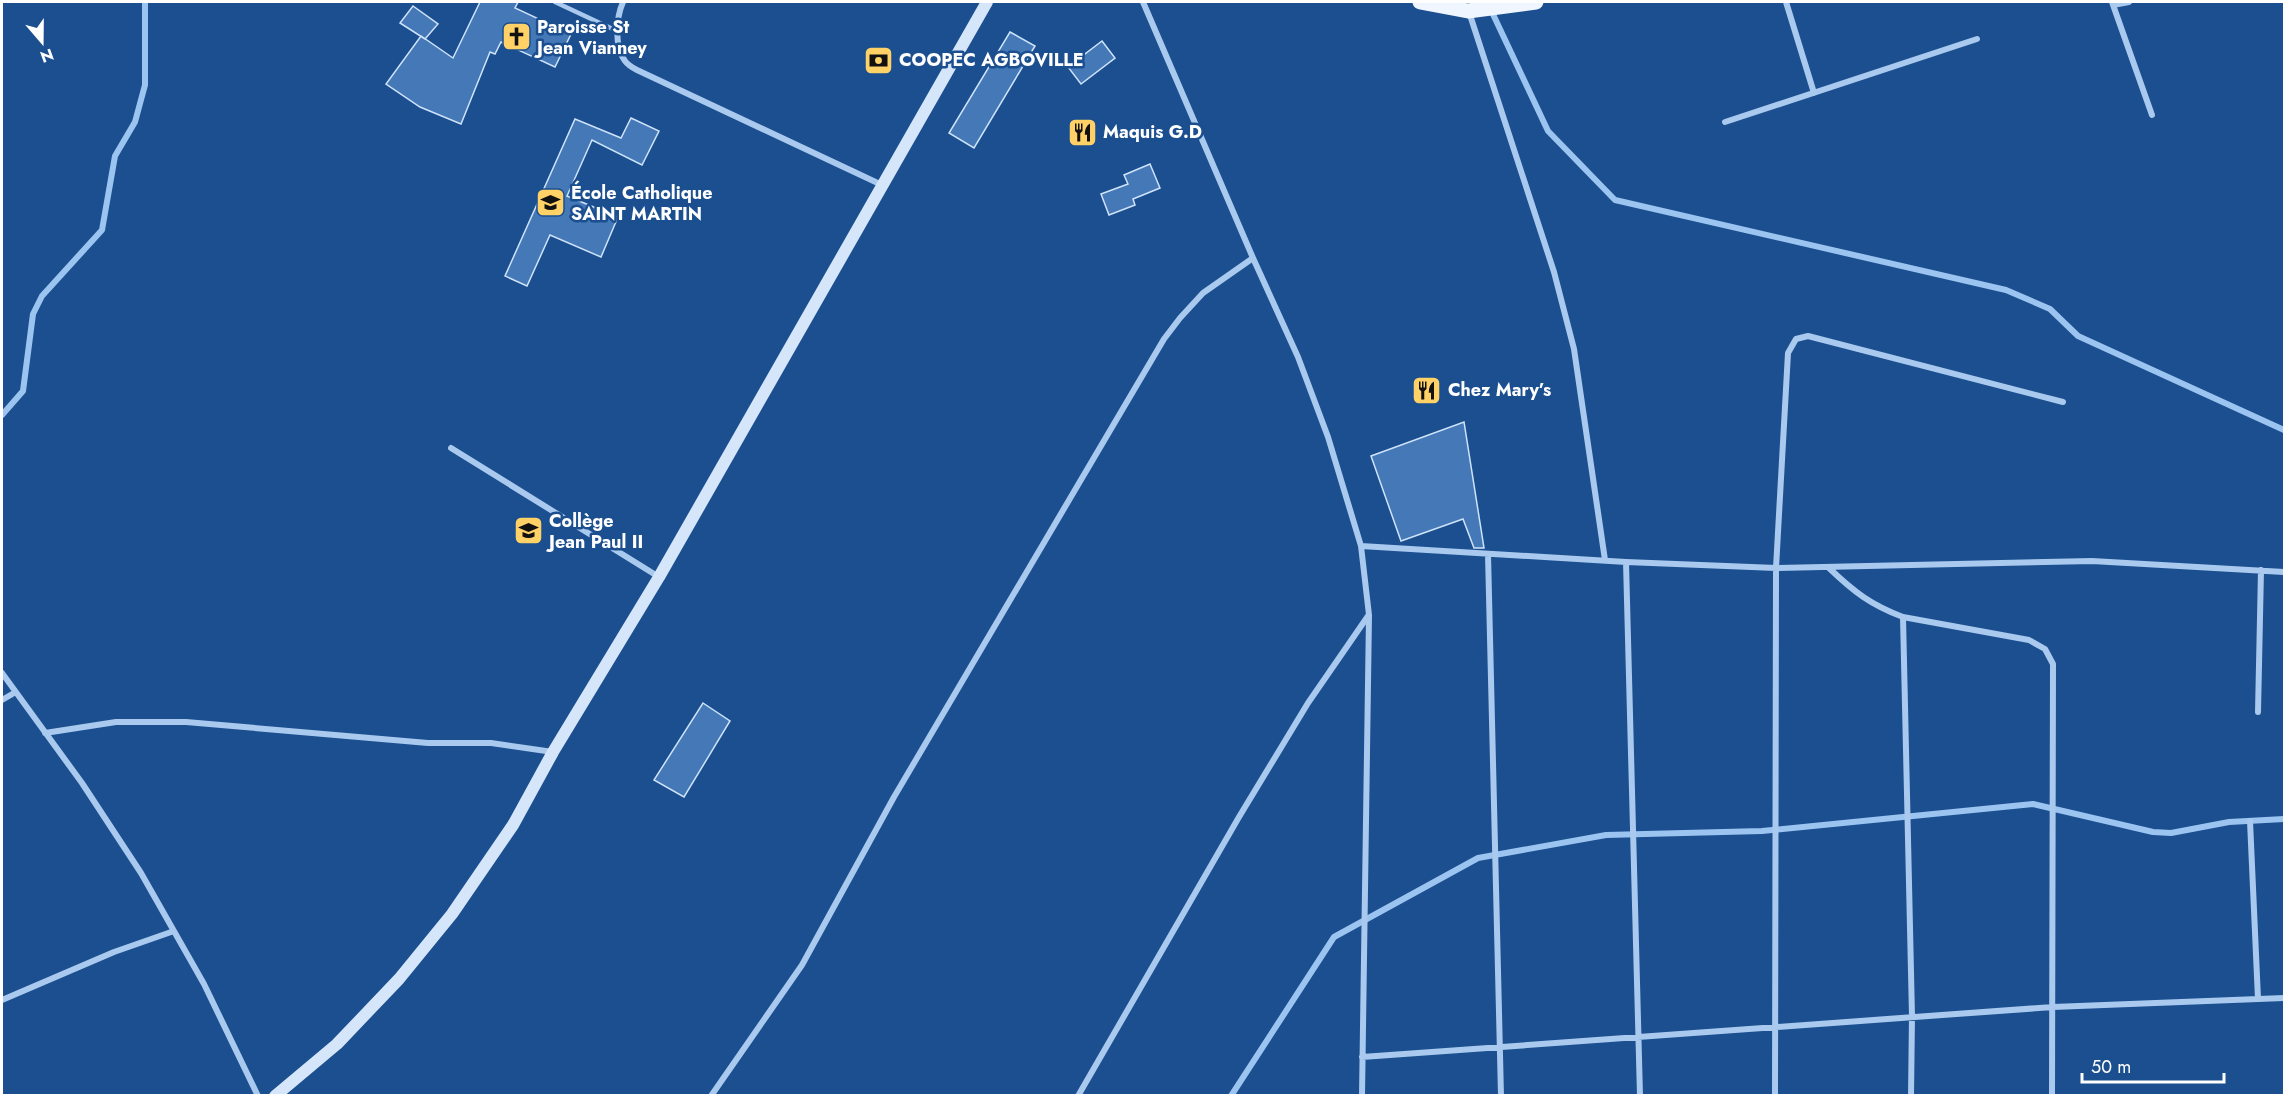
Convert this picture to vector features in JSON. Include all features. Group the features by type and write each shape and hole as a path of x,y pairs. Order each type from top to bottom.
{"main road":[{"path":"275,1095 337,1044 399,979 452,914 513,825 553,752 659,578 987,2"},
{"path":"1420,2 1468,11 1536,2"}],"street":[{"path":"623,2 617,31 620,49 626,62 637,70 884,186"},
{"path":"1143,2 1298,357 1328,437 1361,546 1369,615 1362,1095"},
{"path":"1786,2 1814,93"},
{"path":"2129,2 2113,3 2152,115"},
{"path":"1468,11 1554,272 1574,349 1605,560"},
{"path":"1725,122 1977,39"},
{"path":"711,1095 802,964 894,797 1164,339 1179,318 1203,293 1253,258"},
{"path":"1776,1095 1776,568 1788,353 1796,339 1808,336 2063,402"},
{"path":"451,448 659,578"},
{"path":"1361,546 1626,562 1776,568 2092,561 2284,572"},
{"path":"1488,554 1501,1046 1500,1095"},
{"path":"1626,562 1640,1095"},
{"path":"1829,568 1855,593 1877,607 1903,617 2029,640 2045,649 2053,664 2052,1095"},
{"path":"2258,712 2261,570"},
{"path":"1078,1095 1239,817 1308,703 1369,615"},
{"path":"1903,617 1912,1016 1911,1095"},
{"path":"2,673 14,693 82,783 141,873 204,984 258,1095"},
{"path":"2,700 14,693"},
{"path":"45,733 116,722 186,722 428,743 491,742 553,752"},
{"path":"2250,821 2258,999"},
{"path":"2,1000 114,952 174,931"},
{"path":"1362,1057 2053,1006 2284,998"}],"lane":[{"path":"555,2 617,31"}],"building":[{"path":"480,2 518,2 515,8 571,34 555,67 501,42 495,54 490,52 461,124 420,107 386,84 421,36 453,58"},
{"path":"413,6 438,24 425,39 400,23"},
{"path":"1010,32 1035,46 974,148 949,133"},
{"path":"1102,41 1115,58 1081,84 1068,67"},
{"path":"631,118 659,131 642,165 592,140 567,196 618,217 601,257 550,235 527,286 505,276 575,119 621,138"},
{"path":"1150,164 1160,188 1133,199 1135,205 1109,215 1101,194 1128,184 1124,175"},
{"path":"1464,422 1484,548 1474,548 1463,519 1401,541 1371,456"},
{"path":"703,703 730,721 684,797 654,780"}],"waterway":[{"path":"2,415 23,391 33,314 42,296 102,230 115,156 135,122 145,85 145,2"},
{"path":"1491,10 1548,131 1615,200 2006,290 2050,309 2078,336 2284,430"},
{"path":"1231,1096 1334,937 1478,858 1606,835 1762,831 2033,804 2153,832 2171,833 2229,822 2284,819"}],"place":[{"name":"Paroisse St Jean Vianney","path":"516,37"},
{"name":"COOPEC AGBOVILLE","path":"878,60"},
{"name":"Maquis G.D","path":"1082,132"},
{"name":"École Catholique SAINT MARTIN","path":"550,203"},
{"name":"Chez Mary’s","path":"1427,390"},
{"name":"Collège Jean Paul II","path":"528,531"}]}
